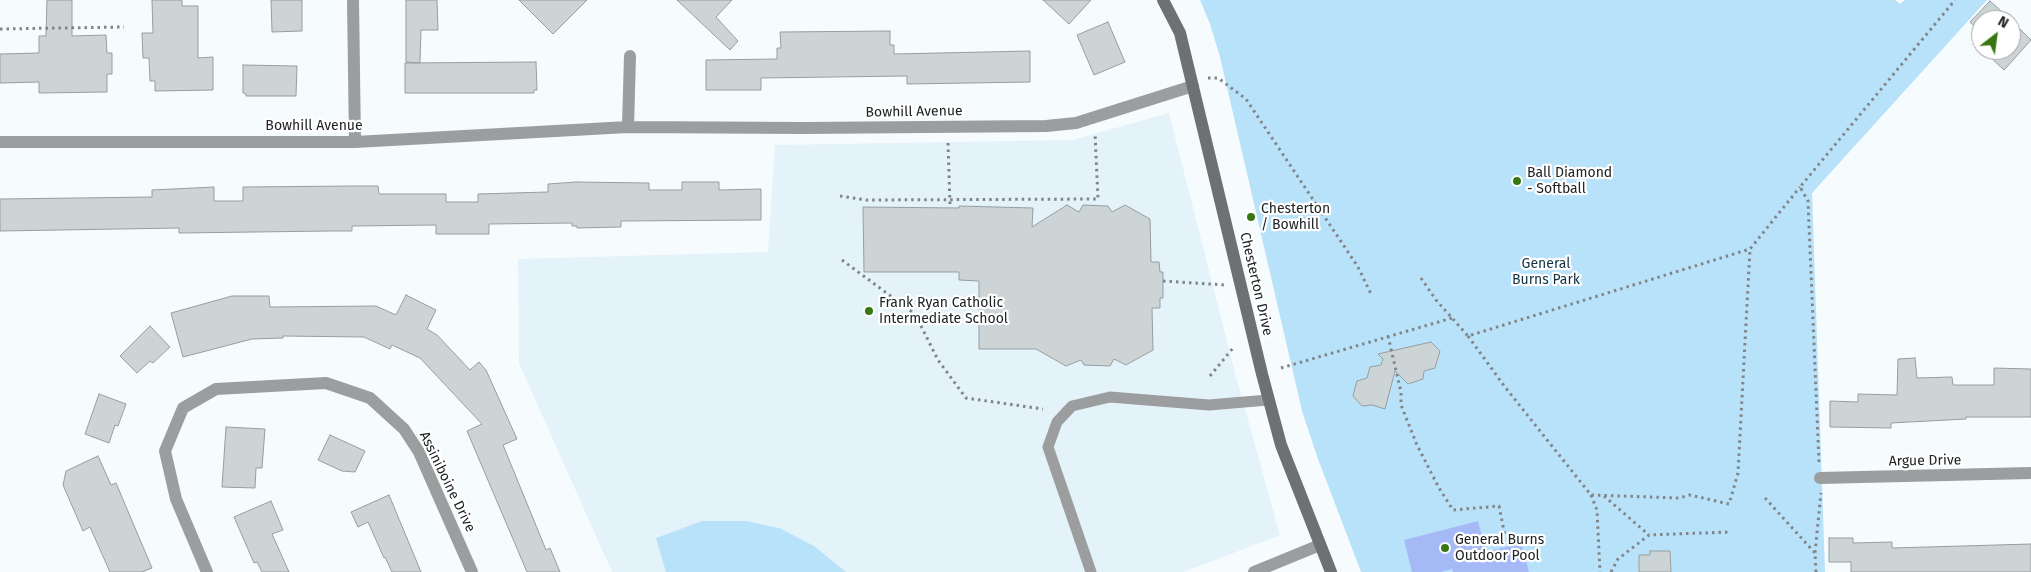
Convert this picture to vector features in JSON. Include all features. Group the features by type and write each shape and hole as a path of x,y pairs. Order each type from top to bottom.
{"street":[{"path":"353,0 355,142"},
{"name":"Chesterton Drive","path":"1163,0 1180,33 1268,400 1281,445 1331,572"},
{"path":"628,127 630,56"},
{"name":"Bowhill Avenue","path":"0,142 124,140 355,142 628,127 1046,126 1076,122 1094,117 1192,82"},
{"name":"Assiniboine Drive","path":"207,572 176,499 165,450 183,408 216,388 326,383 370,398 404,429 419,452 472,572"},
{"name":"Argue Drive","path":"1820,478 2031,473"},
{"path":"1254,572 1320,545"}],"lane":[{"path":"1091,572 1048,447 1057,422 1072,406 1110,397 1209,405 1268,400"}],"path":[{"path":"1468,336 1750,249 1955,0"},
{"path":"0,29 124,27"},
{"path":"1192,82 1218,78 1246,100 1358,267 1370,294"},
{"path":"840,196 866,200 1098,199 1094,117"},
{"path":"948,127 950,205"},
{"path":"1800,187 1808,200 1822,500 1815,554 1816,572"},
{"path":"1591,495 1679,498 1690,495 1729,504 1738,473 1750,249"},
{"path":"842,260 915,314 938,360 966,398 1043,409"},
{"path":"1420,278 1468,336 1505,387 1591,495 1597,510 1600,572"},
{"path":"1163,281 1241,286"},
{"path":"1281,368 1452,318"},
{"path":"1388,336 1401,392 1401,405 1417,445 1439,488 1453,510 1499,506 1505,536"},
{"path":"1210,376 1232,348"},
{"path":"1603,496 1649,535"},
{"path":"1765,498 1815,554"},
{"path":"1611,572 1618,559 1649,535 1729,532"}],"shaded area":[{"name":"Frank Ryan Catholic Intermediate School","path":"1169,113 1235,373 1280,535 1184,572 612,572 519,363 518,259 768,252 775,145 1073,140"}],"green space":[{"name":"General Burns Park","path":"1200,0 1895,0 1900,4 1905,0 1987,0 1978,10 1971,10 1971,18 1812,193 1825,572 1361,572 1302,411 1220,57"},
{"path":"702,521 746,521 779,528 814,546 846,572 666,572 656,538"}],"water":[{"name":"General Burns Outdoor Pool","path":"1478,521 1486,552 1521,543 1529,572 1453,572 1452,569 1441,572 1412,572 1404,540"}],"building":[{"path":"47,0 72,0 72,36 106,35 107,53 112,53 112,74 107,74 107,92 39,93 39,82 0,83 0,54 39,53 39,36 46,36"},
{"path":"152,0 182,0 182,6 198,6 198,58 213,57 213,90 155,91 155,81 150,81 149,58 143,58 142,33 153,33"},
{"path":"271,0 302,0 302,31 272,32"},
{"path":"406,0 437,0 438,30 421,30 420,63 406,62"},
{"path":"519,0 587,0 553,34"},
{"path":"677,0 732,0 716,17 738,41 730,50"},
{"path":"1043,0 1091,0 1069,24"},
{"path":"1990,1 2000,10 1981,10"},
{"path":"1108,22 1125,62 1094,75 1077,35"},
{"path":"2021,30 2031,40 2021,51"},
{"path":"890,31 890,45 894,45 894,54 1030,51 1030,82 907,84 907,76 761,78 761,90 706,90 706,60 777,59 777,48 781,48 780,32"},
{"path":"1993,60 2013,60 2004,70"},
{"path":"536,62 537,90 534,90 534,93 405,93 405,63"},
{"path":"243,65 297,66 296,96 246,96 243,93"},
{"path":"576,182 649,183 649,190 682,190 682,182 719,182 719,190 761,189 761,220 621,221 621,227 577,228 577,226 572,226 572,223 489,224 489,234 436,234 436,225 352,226 352,231 179,233 179,228 0,231 0,199 152,197 152,190 214,187 214,201 243,201 243,187 378,186 379,194 446,194 446,202 478,202 478,194 548,192 548,184"},
{"path":"1067,205 1079,212 1083,205 1108,206 1112,212 1125,205 1150,219 1151,262 1159,262 1160,272 1163,272 1163,298 1160,298 1160,308 1152,308 1153,350 1126,365 1114,359 1110,366 1084,365 1081,360 1066,366 1036,349 979,349 979,281 959,280 959,272 864,272 863,207 959,208 959,206 1033,208 1032,227"},
{"path":"406,295 436,310 427,329 437,335 470,370 479,362 486,370 517,439 503,445 546,550 550,548 560,572 527,572 467,431 482,424 420,358 392,345 390,349 364,337 283,336 283,338 252,339 183,357 171,313 232,296 269,296 270,307 376,306 396,315"},
{"path":"150,326 170,347 153,363 150,361 137,373 120,356"},
{"path":"1431,342 1440,351 1435,368 1424,371 1423,379 1408,384 1395,371 1385,409 1372,405 1362,406 1353,396 1357,381 1367,378 1370,367 1381,365 1383,359 1378,354"},
{"path":"1915,358 1917,378 1952,377 1953,385 1994,385 1994,368 2031,369 2031,417 1966,417 1966,419 1891,423 1891,428 1830,427 1830,401 1858,402 1858,394 1897,395 1898,359"},
{"path":"99,394 126,404 118,426 115,425 109,443 85,434"},
{"path":"226,427 265,429 262,468 256,468 255,488 222,487"},
{"path":"330,435 365,451 355,472 342,471 318,460"},
{"path":"98,456 111,485 116,483 152,568 142,572 110,572 90,527 83,531 63,485 66,471"},
{"path":"389,495 421,572 392,572 368,522 358,527 351,512"},
{"path":"271,501 283,530 272,534 289,572 262,572 257,562 254,563 234,517"},
{"path":"1829,538 1853,538 1853,543 1892,542 1892,548 2031,544 2031,572 1851,572 1851,562 1829,562"},
{"path":"1650,551 1670,551 1671,572 1639,572 1639,555 1650,555"}],"place":[{"name":"Ball Diamond - Softball","path":"1517,181"},
{"name":"Chesterton / Bowhill","path":"1251,217"},
{"name":"Frank Ryan Catholic Intermediate School","path":"869,311"},
{"name":"General Burns Outdoor Pool","path":"1445,548"}]}
